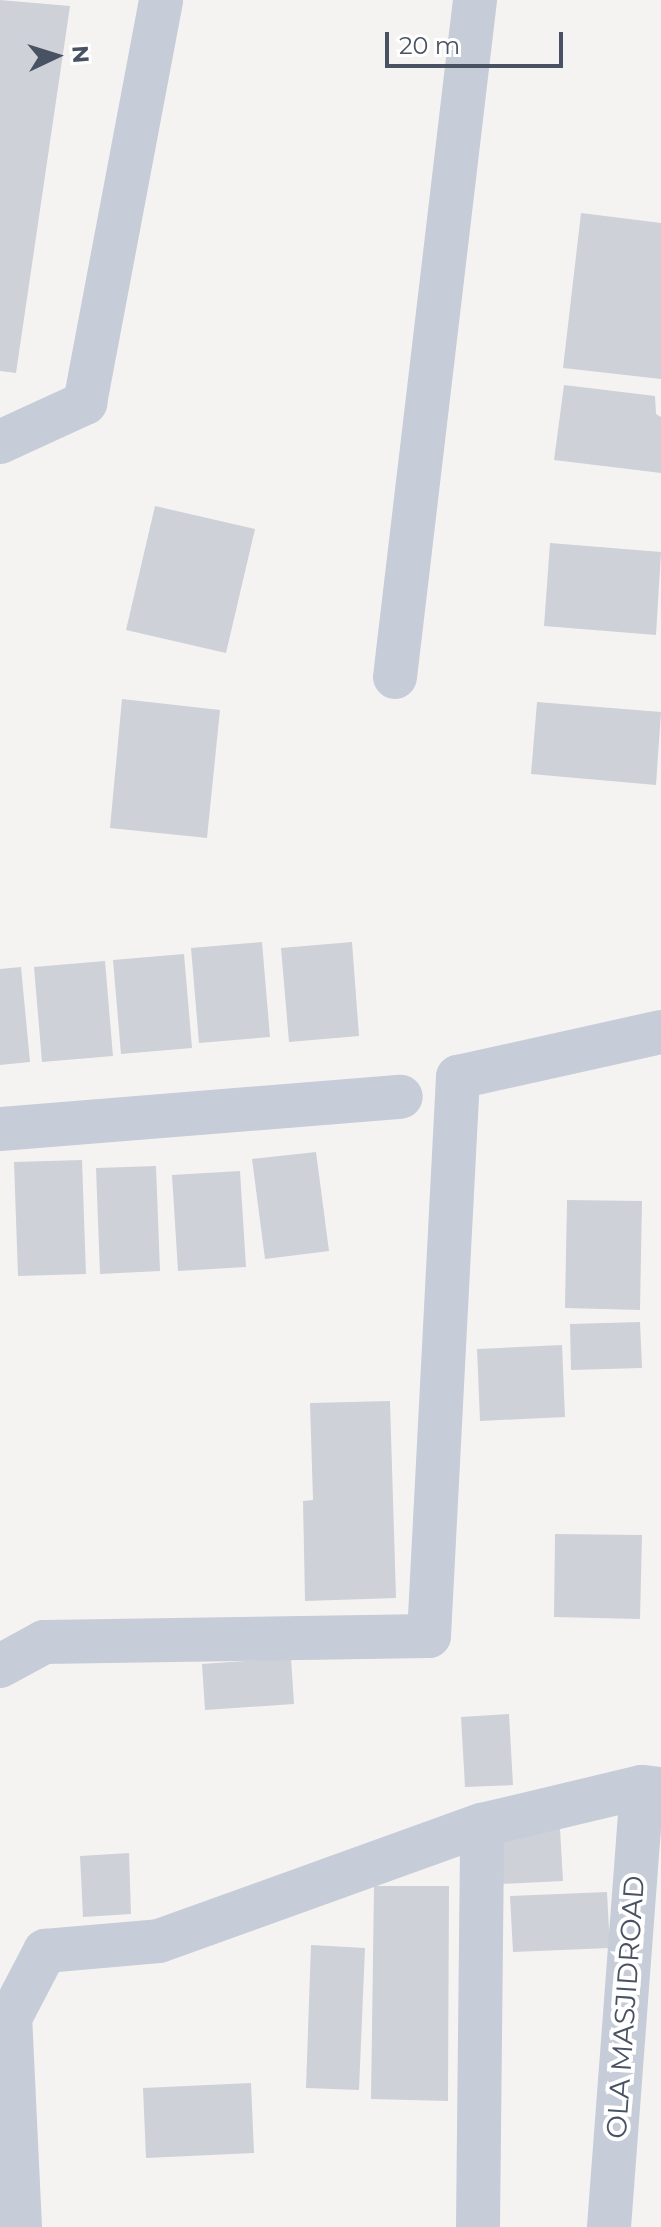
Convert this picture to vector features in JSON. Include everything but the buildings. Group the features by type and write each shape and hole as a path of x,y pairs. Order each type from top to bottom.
{"street":[{"path":"0,442 85,403 161,0"},
{"path":"395,677 475,0"},
{"path":"0,1666 44,1642 429,1636 458,1077 661,1032"},
{"path":"0,1129 401,1097"},
{"path":"20,2227 10,2001 45,1951 159,1941 482,1825 652,1788"},
{"name":"OLA MASJIDROAD","path":"609,2227 652,1788"},
{"path":"478,2227 482,1825"}]}
